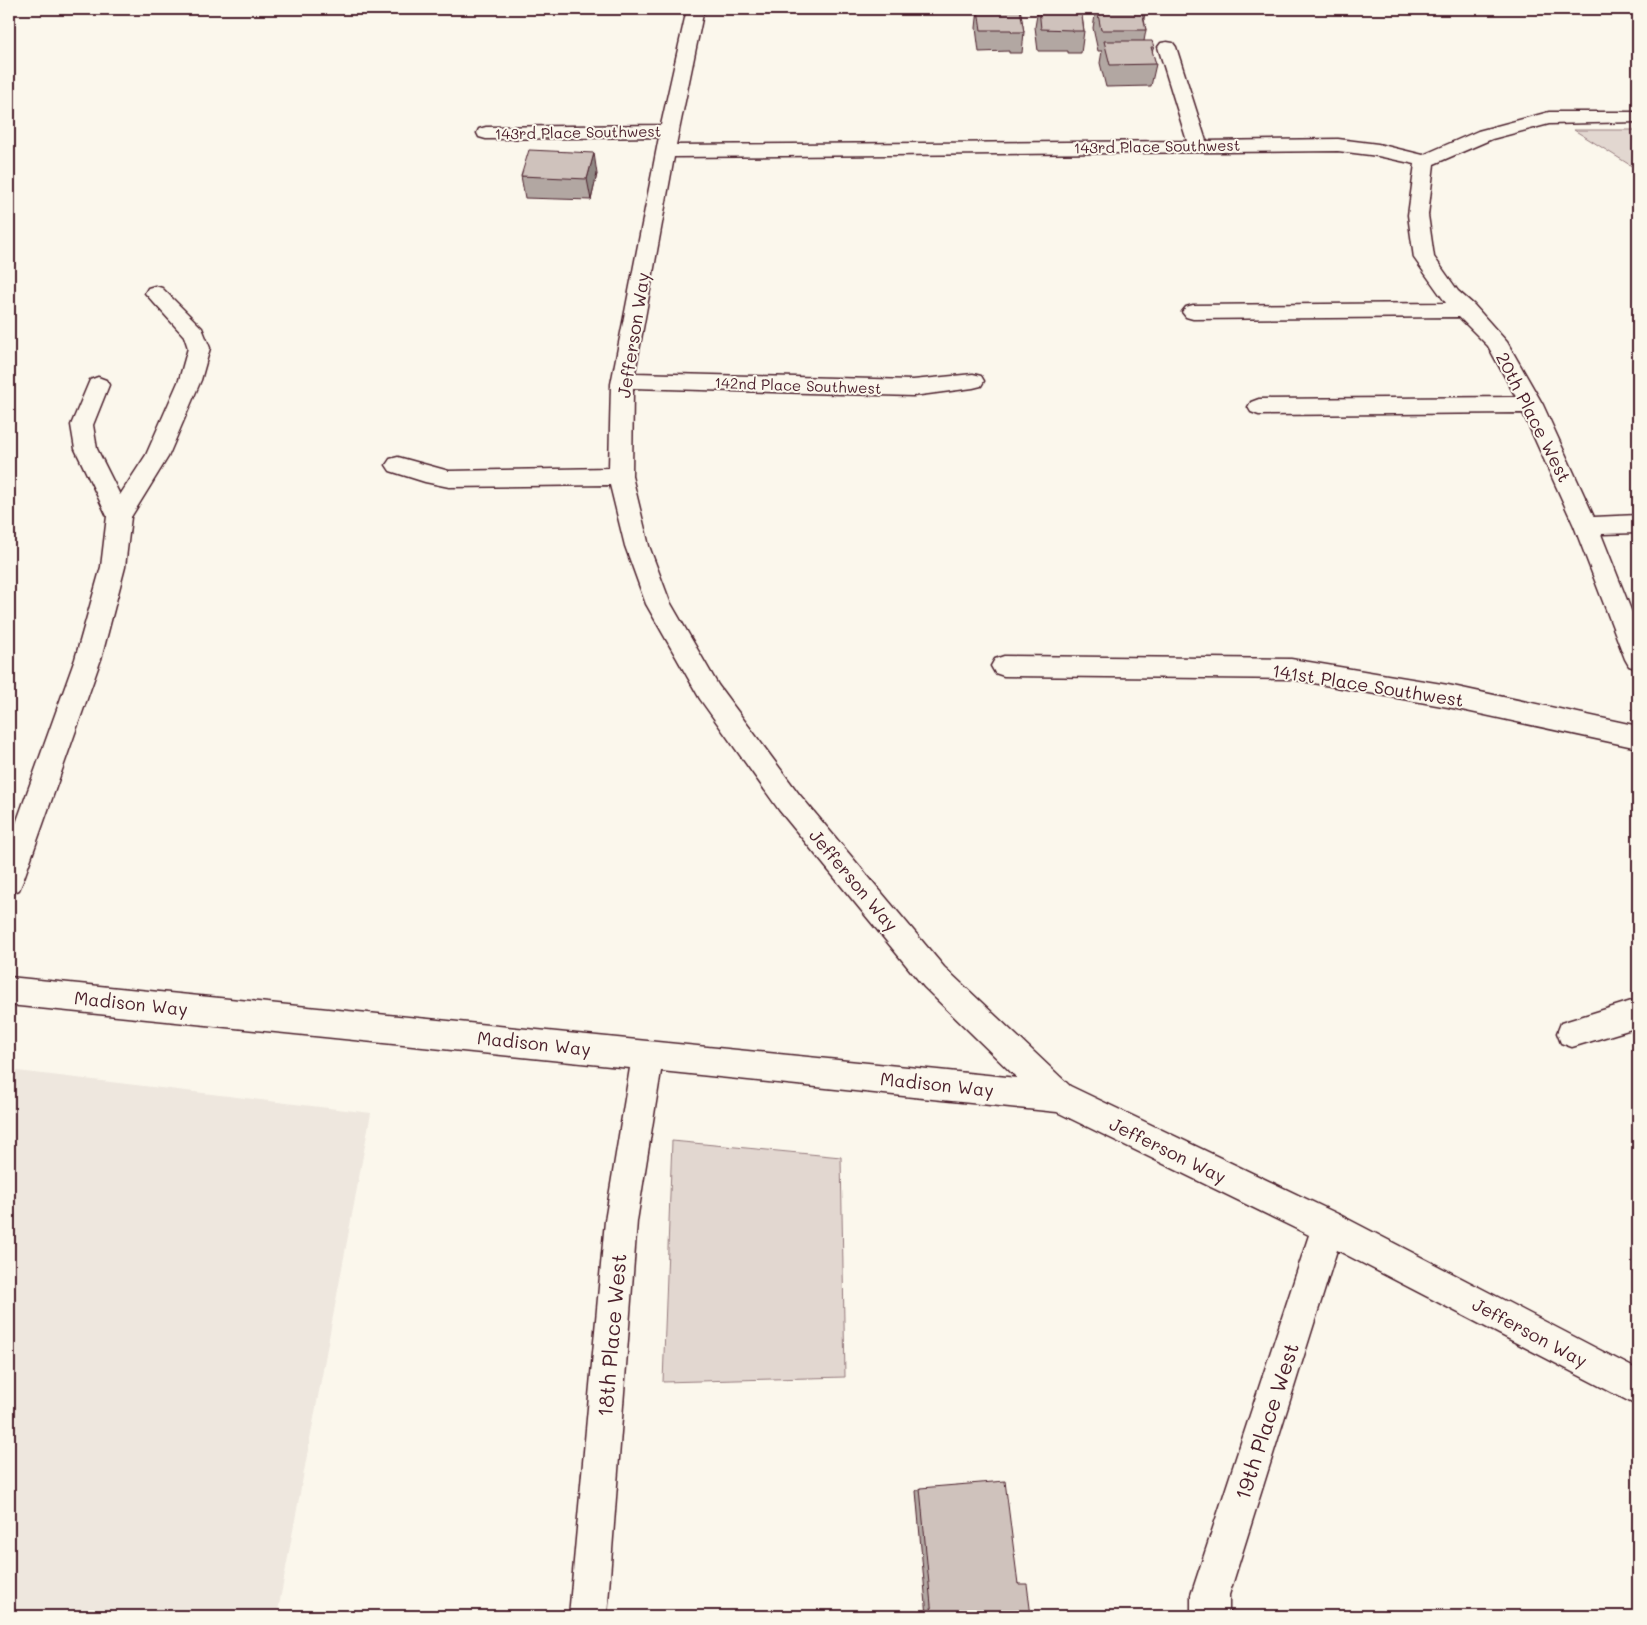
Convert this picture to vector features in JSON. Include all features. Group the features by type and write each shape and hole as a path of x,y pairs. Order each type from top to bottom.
{"street":[{"name":"Jefferson Way","path":"695,9 623,380 620,476 637,546 658,604 709,692 789,802 934,977 1059,1097 1328,1227 1638,1389"},
{"path":"1167,47 1198,146"},
{"path":"1425,161 1485,135 1549,118 1638,118"},
{"name":"143rd Place Southwest","path":"486,132 668,141 1198,146 1338,145 1378,150 1425,161"},
{"name":"20th Place West","path":"1425,161 1418,215 1424,258 1451,296 1496,342 1532,405 1586,526 1638,659"},
{"path":"9,881 88,659 113,567 119,516 157,456 190,380 199,348 194,333 155,292"},
{"path":"1193,312 1466,310"},
{"name":"142nd Place Southwest","path":"623,380 913,388 973,381"},
{"path":"98,385 82,425 86,449 119,516"},
{"path":"1259,407 1532,405"},
{"path":"398,465 448,479 620,476"},
{"path":"1586,526 1638,524"},
{"name":"141st Place Southwest","path":"1004,666 1291,669 1448,696 1638,737"},
{"name":"Madison Way","path":"9,991 1059,1097"},
{"path":"1572,1033 1638,1013"},
{"name":"18th Place West","path":"588,1616 621,1221 648,1055"},
{"name":"19th Place West","path":"1210,1616 1210,1595 1328,1227"}],"shaded area":[{"path":"1574,130 1638,130 1638,170"},
{"path":"9,1070 371,1113 277,1616 9,1616"},
{"path":"672,1141 841,1157 845,1377 663,1382"}],"building":[{"path":"978,9 1020,9 1024,32 981,30"},
{"path":"1039,9 1081,9 1084,31 1041,29"},
{"path":"1097,9 1144,9 1145,13 1142,13 1146,30 1101,30"},
{"path":"1104,41 1152,41 1154,47 1151,47 1156,64 1110,65"},
{"path":"529,150 594,153 587,179 521,176"},
{"path":"1005,1481 1018,1584 1027,1584 1031,1616 932,1616 920,1488"}]}
